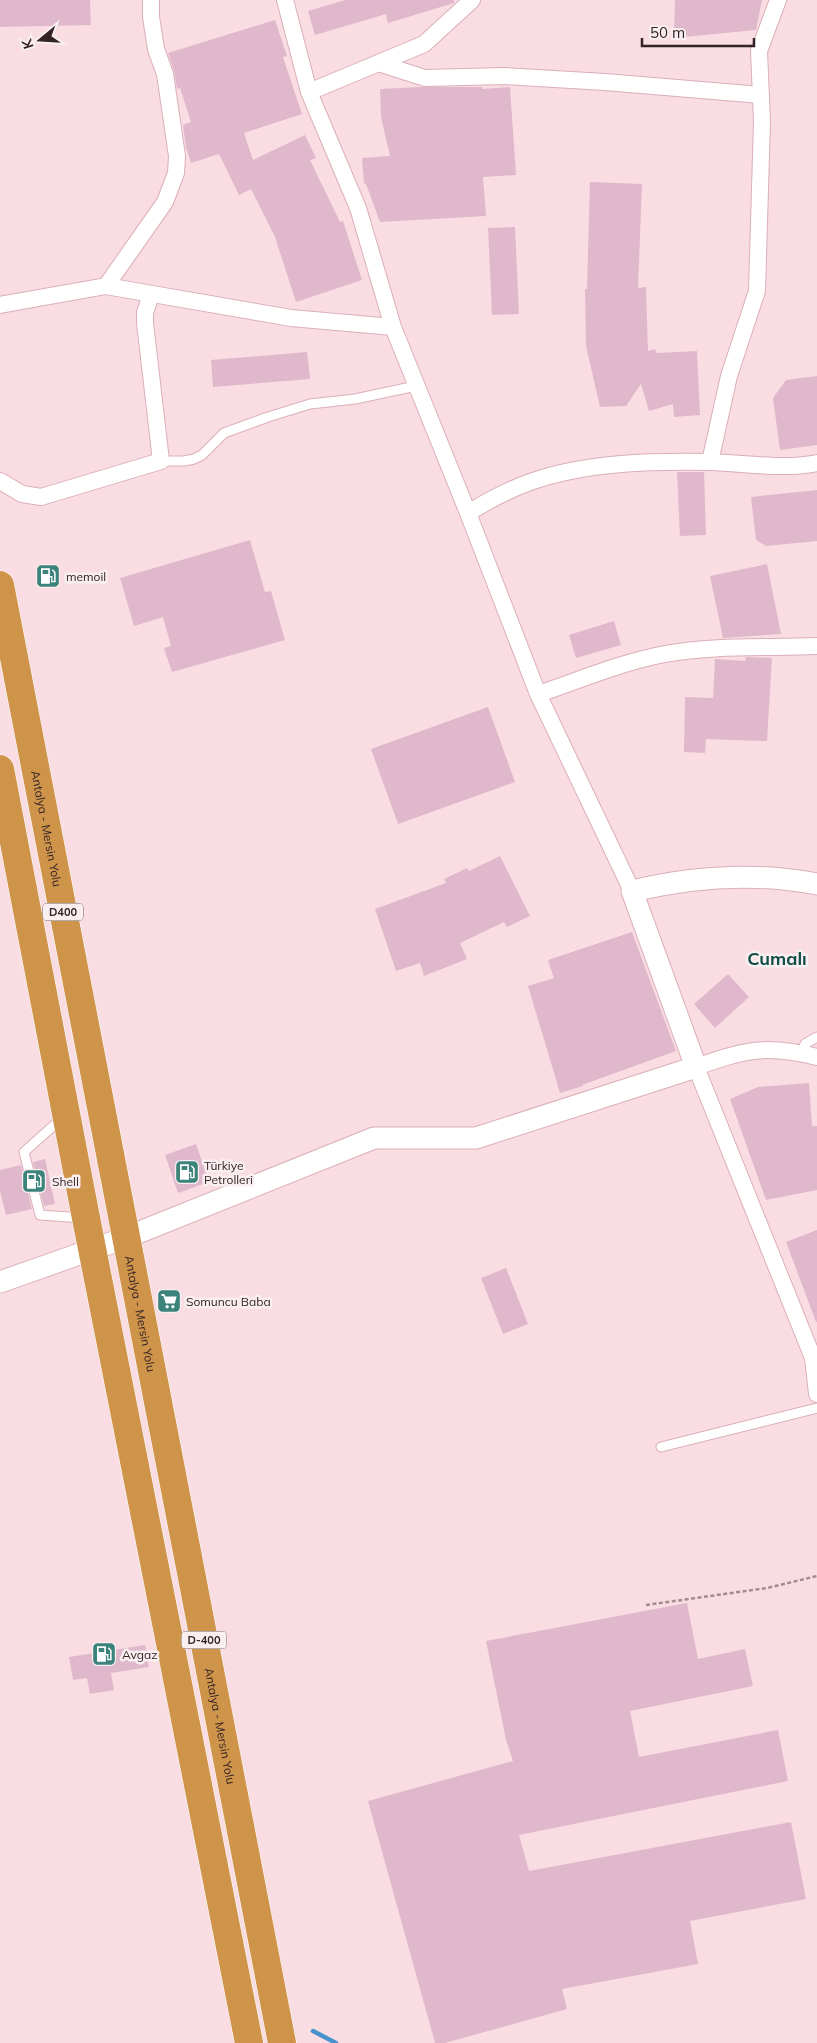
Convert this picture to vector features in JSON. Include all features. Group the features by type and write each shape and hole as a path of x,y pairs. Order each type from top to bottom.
{"highway":[{"name":"Antalya - Mersin Yolu","path":"0,585 282,2043"},
{"name":"D400","path":"0,769 92,1249 249,2043"}],"street":[{"path":"106,286 164,202 176,173 178,156 165,74 156,49 151,17 151,0"},
{"path":"285,0 309,92 358,208 393,327 538,694 632,891 696,1067 813,1358 817,1394"},
{"path":"309,92 424,44 472,0"},
{"path":"710,462 729,376 757,292 762,122 760,51 778,0"},
{"path":"378,63 425,78 504,76 761,95"},
{"path":"0,304 106,286 290,318 393,327"},
{"path":"0,481 22,494 41,497 161,461 145,323 145,313 151,294"},
{"path":"468,513 512,489 557,474 588,467 618,464 710,462 787,465 817,463"},
{"path":"538,694 636,661 664,654 690,650 817,646"},
{"path":"632,891 664,883 727,876 760,876 817,884"},
{"path":"0,1282 125,1238 374,1138 476,1138 738,1053 776,1049 809,1055"}],"lane":[{"path":"161,461 194,459 202,455 224,433 310,404 355,399 416,386"},
{"path":"809,1055 804,1044 817,1037"},
{"path":"66,1115 24,1152 40,1215 86,1218"},
{"path":"662,1447 817,1408"}],"path":[{"path":"646,1605 767,1588 817,1576"}],"building":[{"path":"0,0 90,0 91,25 0,27"},
{"path":"345,0 454,0 454,3 388,23 386,14 315,35 308,11"},
{"path":"675,0 762,0 756,30 674,38"},
{"path":"275,20 287,56 283,57 302,114 244,133 253,160 305,135 316,158 310,160 340,222 343,221 362,280 296,302 275,237 251,189 239,195 219,154 191,163 186,147 183,125 191,122 180,88 177,89 168,53"},
{"path":"482,87 482,89 510,87 516,175 483,177 486,216 380,222 366,184 364,184 362,158 390,156 381,117 380,89"},
{"path":"590,182 642,184 638,288 646,287 648,351 655,349 657,353 697,351 700,415 674,417 673,404 649,411 641,384 626,406 600,407 586,346 585,289 587,289"},
{"path":"515,227 519,314 492,315 488,228"},
{"path":"307,352 310,379 213,387 211,360"},
{"path":"817,376 817,445 780,450 773,398 786,380"},
{"path":"677,472 704,472 706,535 680,536"},
{"path":"817,490 817,541 766,546 756,540 751,497"},
{"path":"250,540 265,592 271,591 285,640 172,672 164,648 171,646 163,617 134,626 120,578"},
{"path":"767,564 781,634 723,638 710,576"},
{"path":"614,621 621,645 576,658 569,635"},
{"path":"746,657 772,658 767,741 706,739 705,753 684,752 685,697 713,698 715,659 745,661"},
{"path":"488,707 515,782 398,824 371,749"},
{"path":"500,856 530,916 507,927 504,922 460,943 467,959 424,976 420,963 396,971 375,909 446,883 444,879 467,868 469,871"},
{"path":"632,932 676,1051 560,1093 528,986 554,978 548,960"},
{"path":"728,974 749,997 715,1028 694,1004"},
{"path":"809,1083 812,1126 817,1126 817,1190 766,1200 730,1099 758,1087"},
{"path":"196,1144 209,1182 178,1193 165,1155"},
{"path":"45,1159 55,1204 44,1206 33,1162"},
{"path":"21,1165 32,1209 6,1215 0,1191 0,1170"},
{"path":"817,1230 817,1322 816,1322 786,1242"},
{"path":"506,1268 528,1324 503,1334 481,1278"},
{"path":"687,1603 698,1659 745,1649 753,1686 630,1711 639,1757 778,1730 788,1781 519,1835 529,1871 791,1822 806,1899 690,1921 698,1964 562,1989 567,2009 445,2043 435,2043 368,1801 513,1761 506,1740 486,1641"},
{"path":"145,1645 149,1667 111,1673 114,1690 90,1694 87,1678 73,1680 69,1657"}],"waterway":[{"path":"313,2031 336,2043"}],"place":[{"name":"memoil","path":"48,576"},
{"name":"Türkiye Petrolleri","path":"187,1172"},
{"name":"Shell","path":"34,1181"},
{"name":"Somuncu Baba","path":"169,1301"},
{"name":"Avgaz","path":"104,1654"}],"district":[{"name":"Cumalı","path":"777,958"}]}
